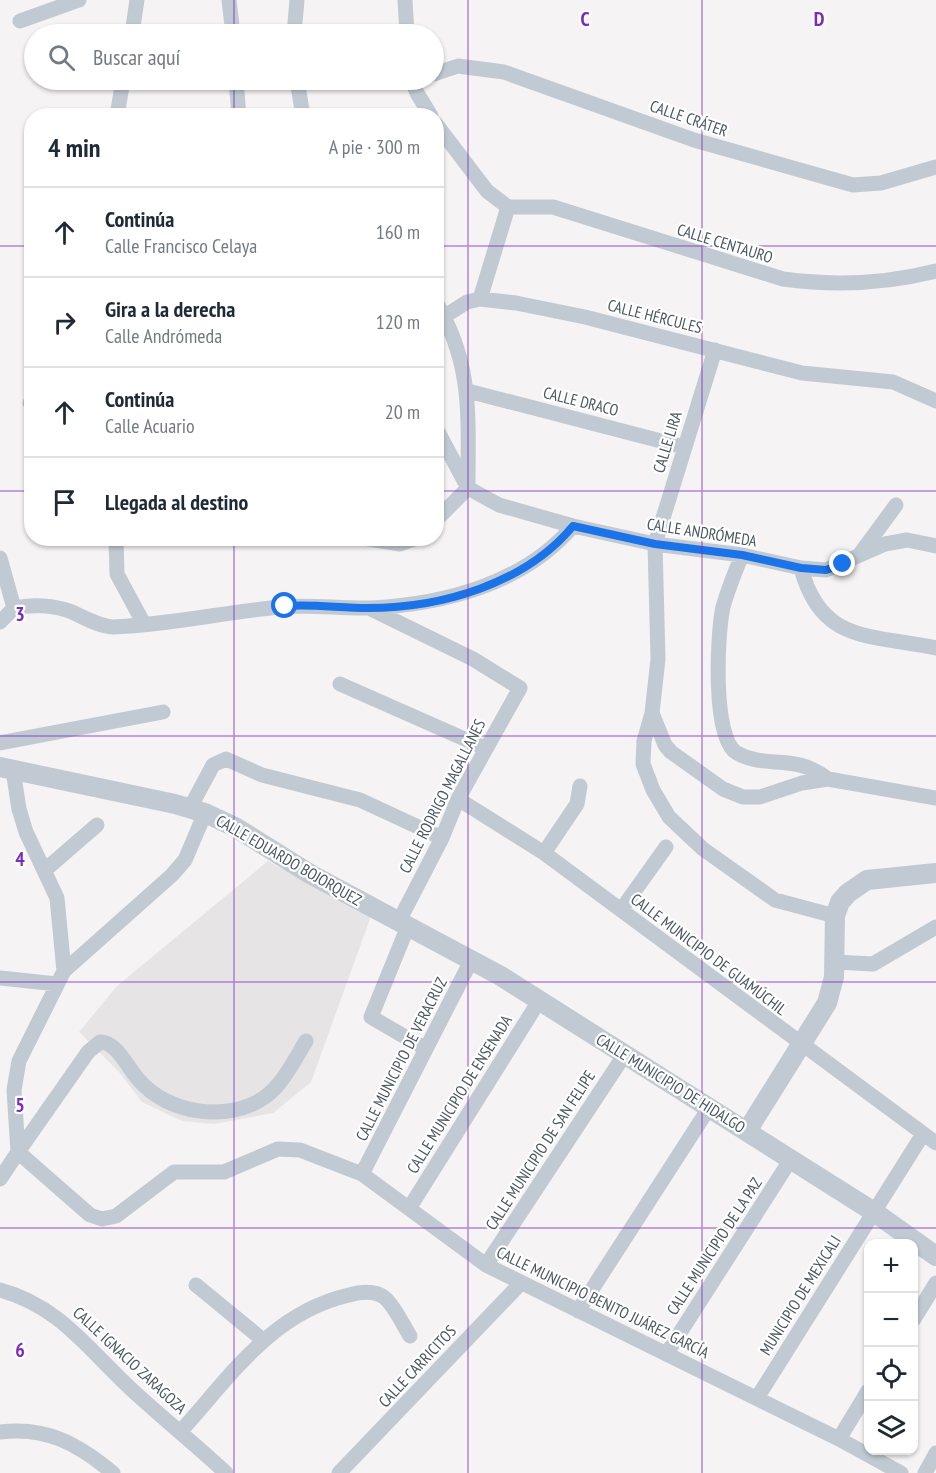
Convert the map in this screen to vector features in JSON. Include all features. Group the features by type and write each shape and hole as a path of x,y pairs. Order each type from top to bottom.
{"street":[{"path":"20,21 79,0"},
{"path":"133,24 137,0"},
{"path":"229,0 232,24"},
{"path":"295,24 297,0"},
{"path":"405,0 406,24"},
{"name":"CALLE CRÁTER","path":"444,71 459,66 504,72 694,140 853,185 881,183 936,167"},
{"path":"118,108 121,90"},
{"path":"237,90 238,108"},
{"path":"299,90 302,108"},
{"path":"419,90 427,108"},
{"path":"444,135 487,191 508,207 480,299 467,302 445,316 456,340 468,391 468,488 444,512"},
{"name":"CALLE CENTAURO","path":"508,207 553,207 783,279 815,284 861,284 936,271"},
{"name":"CALLE HÉRCULES","path":"480,299 516,303 585,317 802,373 893,382 936,401"},
{"name":"CALLE LIRA","path":"715,350 655,544 658,659 652,713 644,741 643,764 664,808 684,833 775,900 835,916"},
{"name":"CALLE DRACO","path":"468,391 684,447"},
{"path":"444,443 468,488"},
{"name":"CALLE ANDRÓMEDA","path":"468,488 499,506 573,526 655,544 742,555 801,568 826,570 885,544 906,540 936,546"},
{"path":"858,556 896,505"},
{"path":"0,622 14,608 33,606 60,609 106,627 304,605 369,608 417,603 477,589 506,577 560,542 573,526"},
{"path":"116,546 117,574 144,624"},
{"path":"742,555 724,605 718,640 721,725 725,738 729,747 743,756 807,765 828,779"},
{"path":"0,558 14,608"},
{"path":"801,568 807,590 814,602 826,618 837,627 854,633 936,648"},
{"name":"CALLE RODRIGO MAGALLANES","path":"369,608 473,659 520,688 484,748 458,799 404,923 372,1017 426,1049"},
{"path":"339,684 484,748"},
{"path":"0,743 163,712"},
{"path":"652,713 665,745 671,752 735,795 760,797 802,783 828,779 936,798"},
{"path":"18,1152 14,1107 16,1074 28,1041 61,978 172,875 193,845 198,810 213,765 221,759 231,760 262,775 360,800 442,838"},
{"path":"7,769 26,832 57,898 61,978"},
{"name":"CALLE EDUARDO BOJORQUEZ","path":"7,769 198,810 235,827 310,874 404,923"},
{"path":"544,854 577,804 580,786"},
{"name":"CALLE MUNICIPIO DE GUAMÚCHIL","path":"458,799 544,854 936,1143"},
{"path":"45,870 97,825"},
{"path":"621,910 666,847"},
{"path":"747,1131 827,1003 833,984 835,916 848,893 867,880 936,873"},
{"name":"CALLE MUNICIPIO DE HIDALGO","path":"404,923 472,959 625,1054 874,1212 936,1256"},
{"path":"835,962 873,964 936,927"},
{"name":"CALLE MUNICIPIO DE VERACRUZ","path":"362,1174 472,959"},
{"path":"0,978 61,978"},
{"name":"CALLE MUNICIPIO DE ENSENADA","path":"410,1207 539,1001"},
{"path":"0,1179 88,1052 100,1042 108,1042 140,1081 155,1095 175,1104 212,1113 234,1111 266,1096 277,1085 306,1041"},
{"name":"CALLE MUNICIPIO DE SAN FELIPE","path":"486,1265 625,1054"},
{"path":"578,1311 709,1107"},
{"name":"MUNICIPIO DE MEXICALI","path":"757,1398 923,1134"},
{"name":"CALLE MUNICIPIO BENITO JUÁREZ GARCÍA","path":"18,1152 90,1215 102,1219 116,1216 174,1172 224,1172 278,1149 300,1150 362,1174 486,1265 667,1353 902,1473"},
{"name":"CALLE MUNICIPIO DE LA PAZ","path":"667,1353 791,1159"},
{"name":"CALLE CARRICITOS","path":"339,1473 520,1283"},
{"path":"918,1312 936,1283"},
{"path":"196,1284 263,1340"},
{"name":"CALLE IGNACIO ZARAGOZA","path":"0,1290 31,1300 63,1320 113,1372 226,1473"},
{"path":"180,1432 263,1340 285,1321 311,1307 332,1299 367,1292 385,1298 410,1336"},
{"path":"839,1439 864,1398"},
{"path":"0,1432 27,1430 57,1436 90,1454 113,1473"},
{"path":"925,1473 936,1453"}],"shaded area":[{"path":"268,861 371,916 311,1082 273,1113 214,1124 182,1121 142,1102 119,1072 79,1032 117,986"}],"route":[{"path":"285,606 324,605 369,608 448,598 506,577 560,542 573,526 655,544 742,555 801,568 826,570 843,564"}]}
